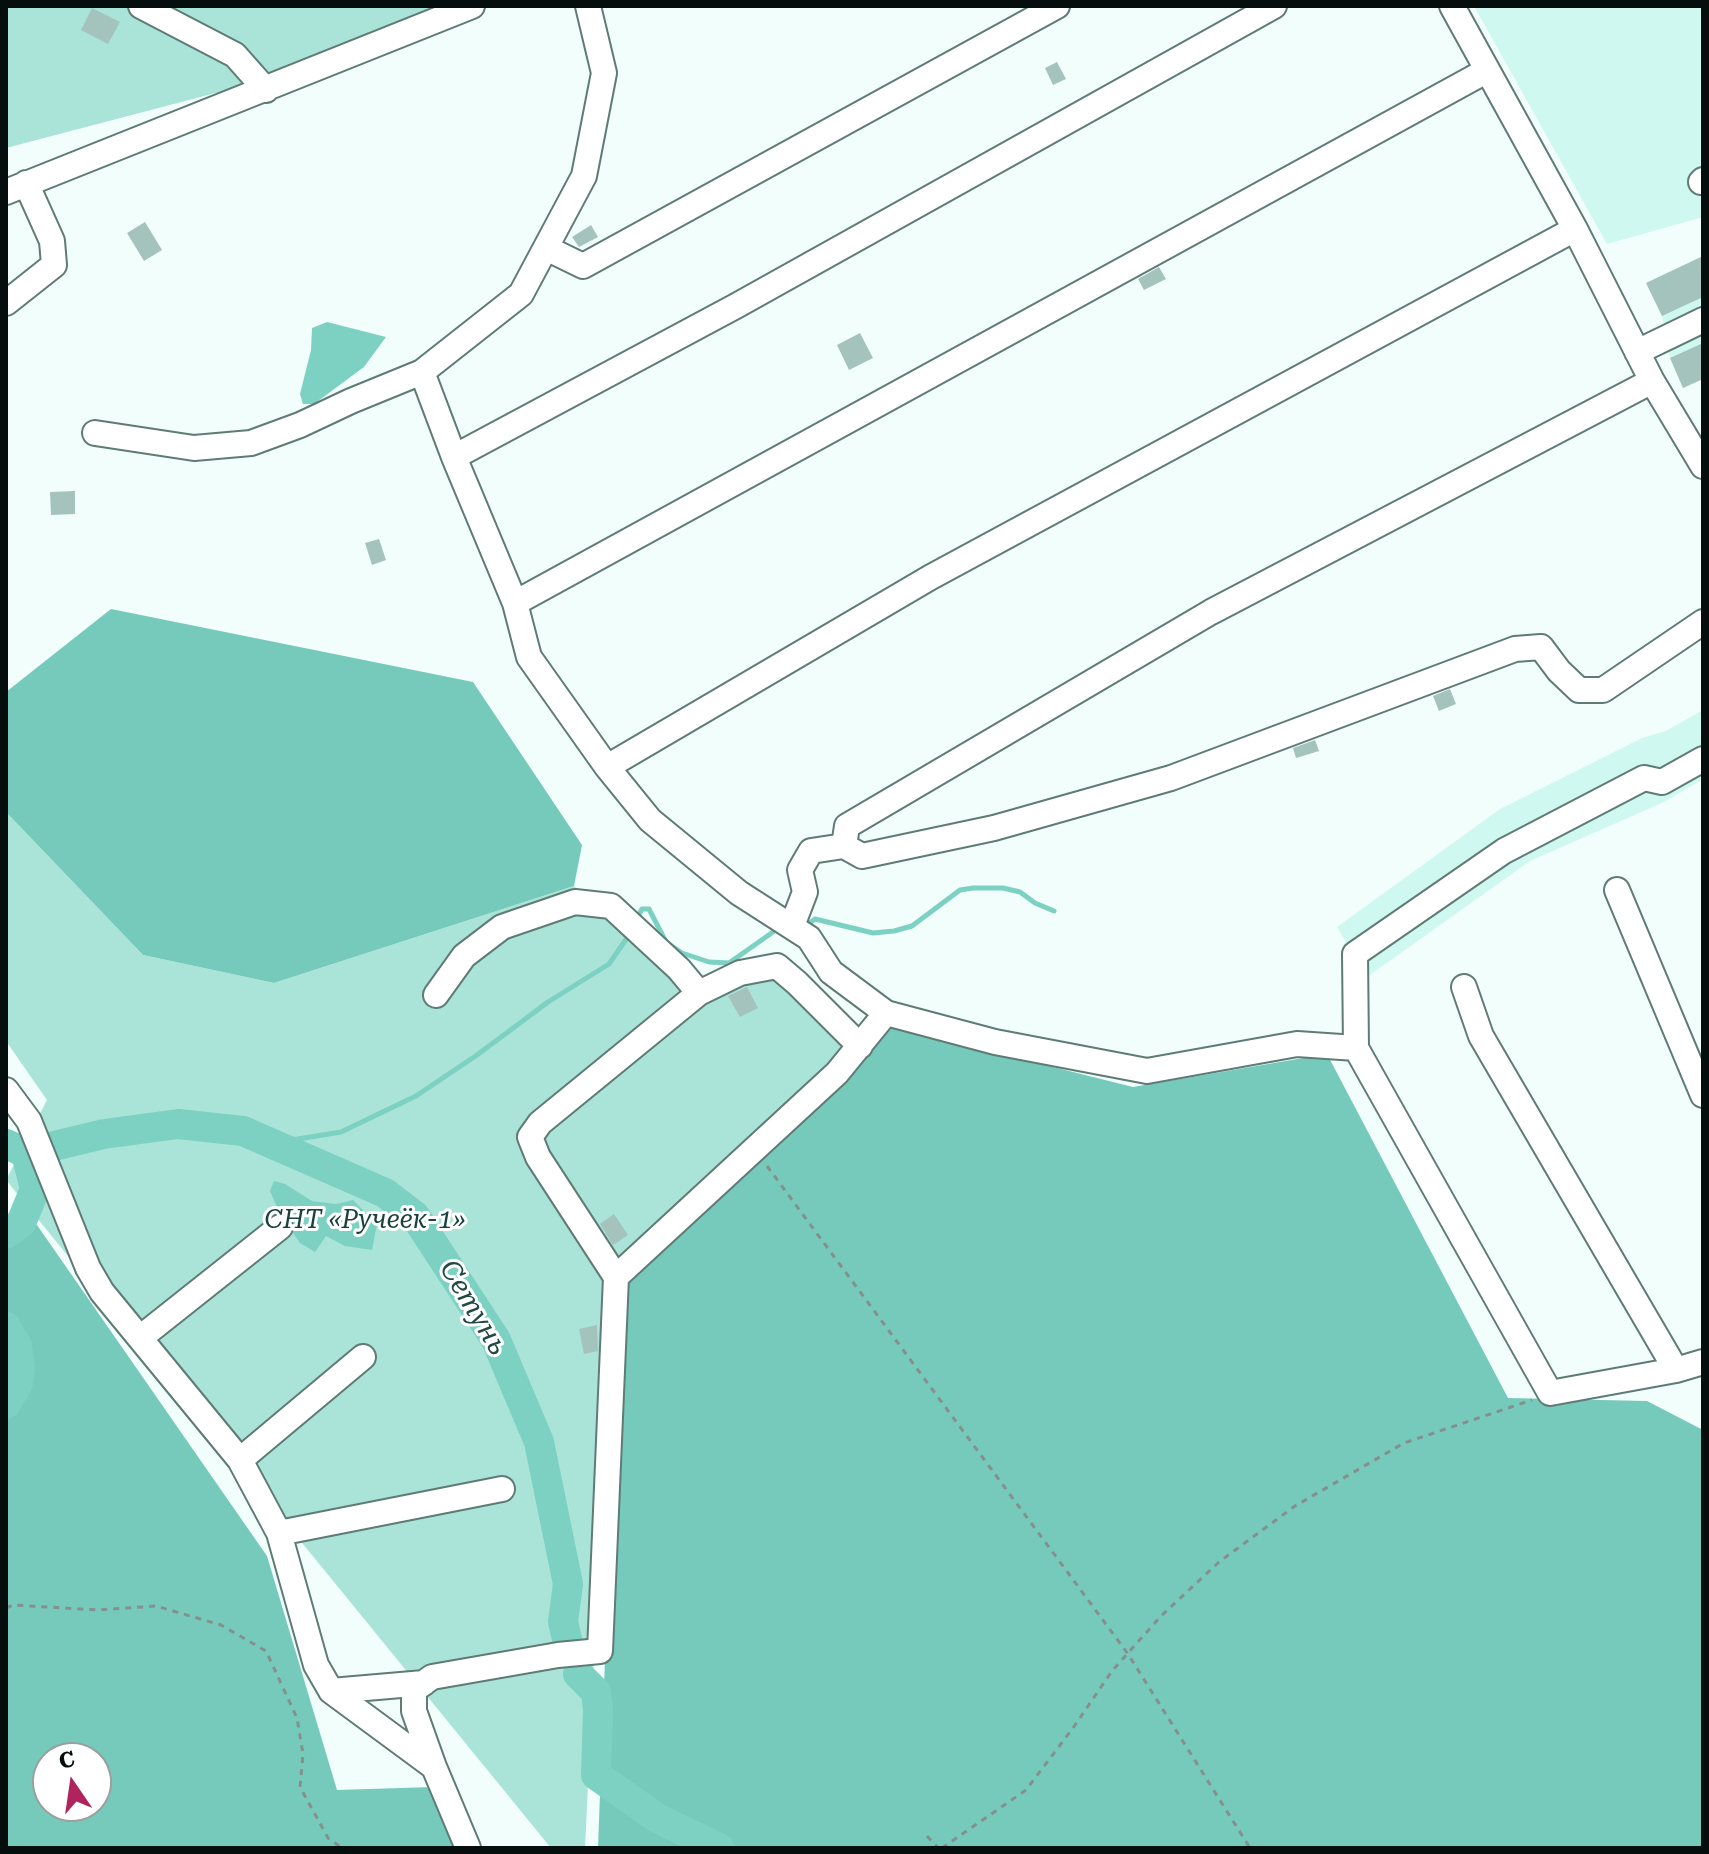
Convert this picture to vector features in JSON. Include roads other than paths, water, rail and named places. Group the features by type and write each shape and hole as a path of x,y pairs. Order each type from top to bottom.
{"street":[{"path":"141,6 235,55 266,90"},
{"path":"6,303 54,265 52,241 16,187 266,90 423,15 472,6"},
{"path":"95,433 194,448 251,443 422,372 521,294 584,176 604,73 588,6"},
{"path":"546,248 583,266 1057,6"},
{"path":"454,457 736,306 1274,6"},
{"path":"1452,6 1575,229 1652,381 1703,466"},
{"path":"515,603 1486,71"},
{"path":"607,767 931,577 1575,229"},
{"path":"1637,352 1703,320"},
{"path":"422,372 515,603 529,657 607,767 650,820 739,893 809,938 831,972 886,1013 995,1042 1147,1071 1297,1044 1356,1048"},
{"path":"844,846 847,826 1211,612 1652,381"},
{"path":"792,926 805,892 800,870 811,851 844,846 862,856 994,828 1171,778 1515,649 1541,647 1559,671 1579,690 1603,690 1703,622"},
{"path":"1703,759 1662,782 1644,778 1504,851 1355,954 1356,1048 1550,1393 1676,1370 1703,1362"},
{"path":"1617,890 1703,1095"},
{"path":"436,995 464,956 502,927 575,902 611,906 679,969 699,993"},
{"path":"468,1848 414,1711 414,1690 432,1677 558,1655 600,1651 616,1277 538,1157 530,1137 540,1123 699,993 740,973 777,966 860,1046"},
{"path":"1464,987 1481,1036 1676,1370"},
{"path":"616,1277 837,1073 886,1013"},
{"path":"6,1090 29,1121 88,1268 102,1292 240,1460 279,1533 316,1665 331,1691 434,1767"},
{"path":"140,1338 280,1227"},
{"path":"240,1460 363,1357"},
{"path":"279,1533 502,1489"},
{"path":"331,1691 424,1683"}],"waterway":[{"path":"807,925 815,919 873,933 894,931 912,926 960,890 973,888 1003,888 1020,892 1054,911"},
{"path":"636,920 642,909 649,909 666,942 682,953 709,962 729,963 773,932"},
{"path":"273,1143 341,1132 416,1096 548,1002 609,964 627,938"},
{"name":"Сетунь","path":"54,1146 104,1134 178,1124 243,1131 385,1193 415,1216 496,1340 539,1442 568,1584 563,1622 567,1639"},
{"path":"6,1144 26,1153 35,1189 21,1223 6,1234"},
{"path":"6,1327 17,1346 20,1368 18,1383 6,1404"},
{"name":"Сетунь","path":"578,1674 596,1692 596,1775 657,1818 719,1848"}],"park label":[{"name":"СНТ «Ручеёк-1»","path":"365,1220"}]}
